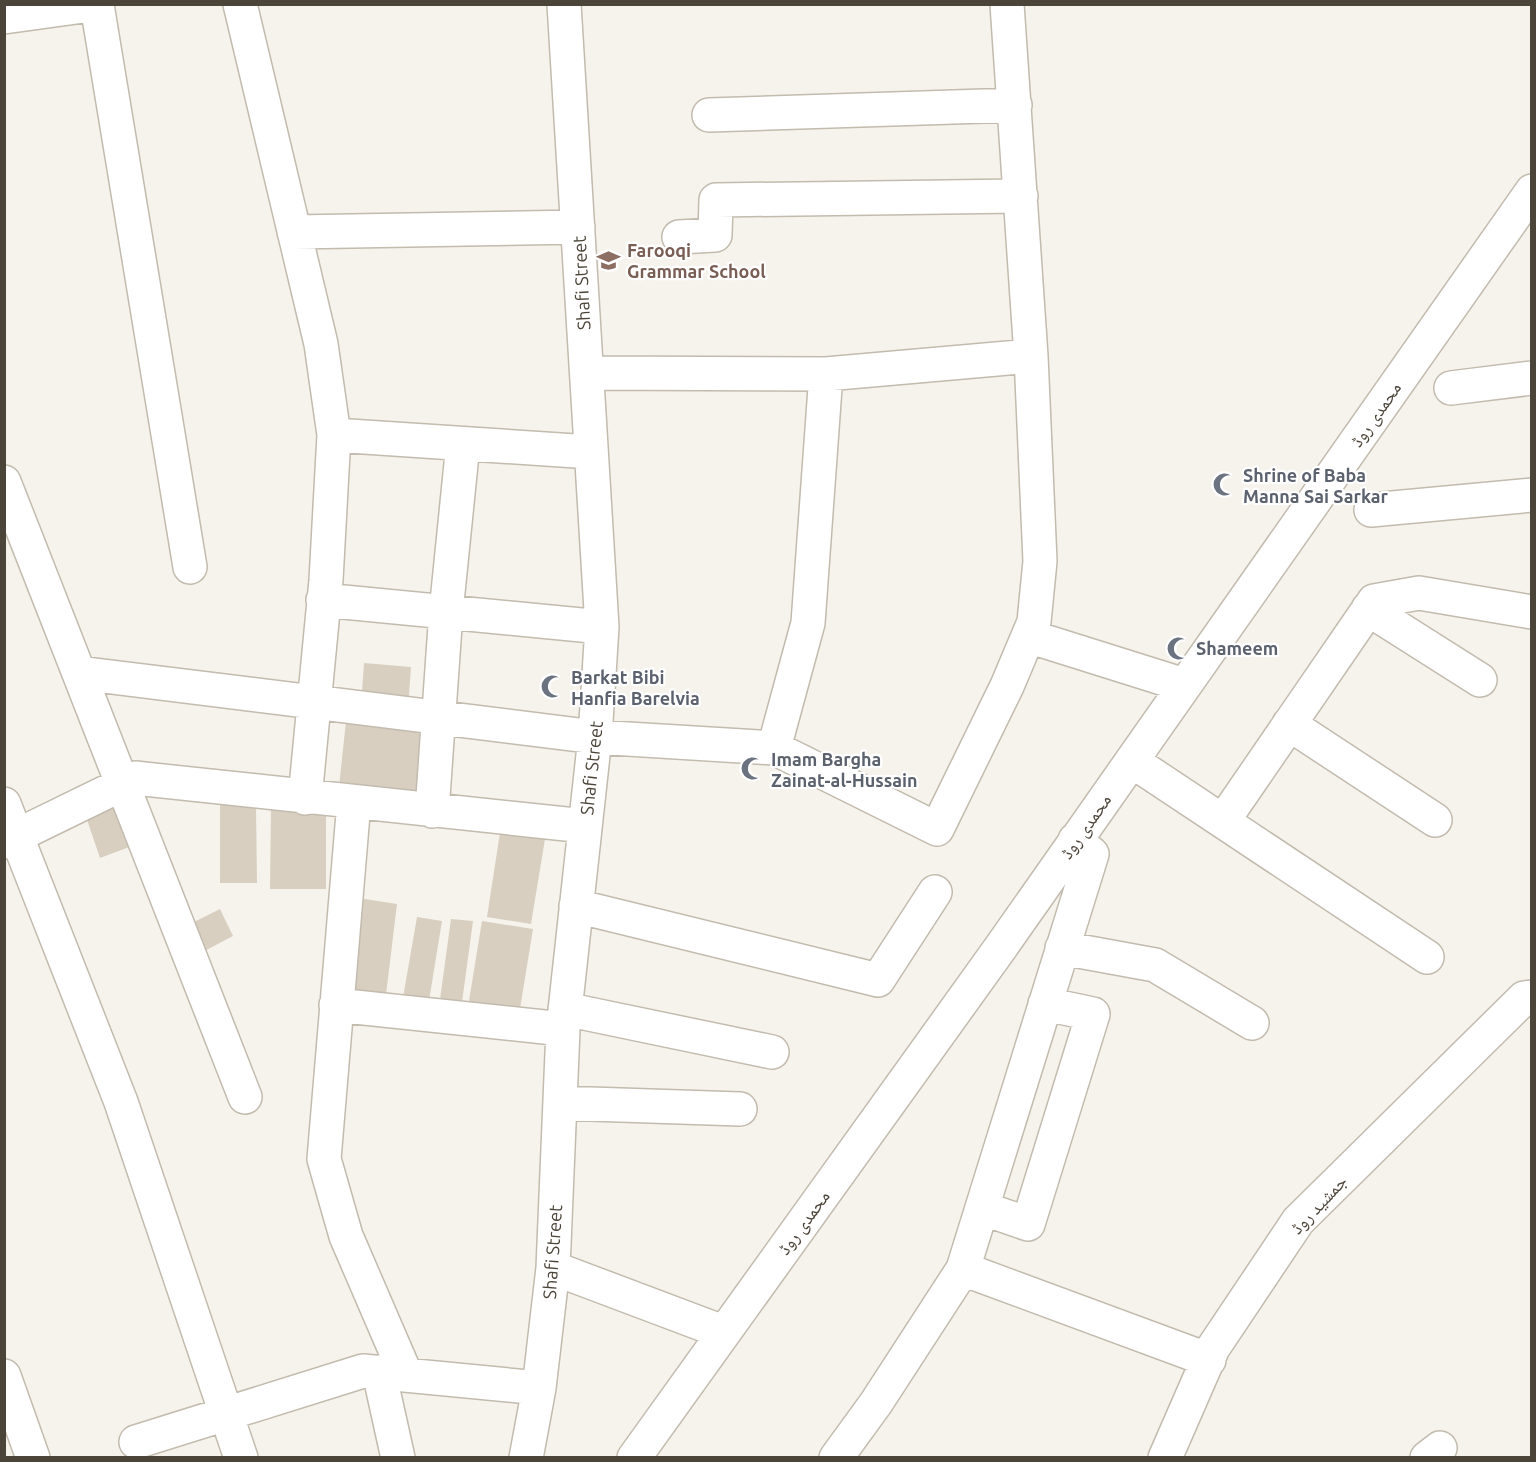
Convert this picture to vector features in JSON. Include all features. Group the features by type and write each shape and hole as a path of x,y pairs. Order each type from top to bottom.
{"street":[{"path":"4,17 97,4 190,567"},
{"path":"240,4 321,344 334,435 323,600 305,798"},
{"name":"Shafi Street","path":"526,1458 538,1388 553,1268 564,1019 595,737 602,627 564,4"},
{"path":"79,673 595,737 774,748 937,829 1007,686 1034,622 1040,561 1031,356 1007,4"},
{"path":"709,116 1015,105"},
{"name":"محمدی روڈ","path":"633,1458 1001,946 1532,191"},
{"path":"679,237 715,236 716,200 1021,196"},
{"path":"294,232 578,227"},
{"path":"587,373 826,374 1031,356"},
{"path":"774,748 808,623 826,374"},
{"path":"1451,387 1532,378"},
{"path":"334,435 591,452"},
{"path":"432,811 446,612 463,444"},
{"path":"4,482 245,1097"},
{"path":"1371,510 1532,495"},
{"path":"1223,821 1374,601 1419,593 1532,612"},
{"path":"323,600 602,627"},
{"path":"1368,609 1480,680"},
{"path":"1028,636 1184,685"},
{"path":"1289,724 1435,820"},
{"path":"1132,761 1427,957"},
{"path":"11,839 135,778 305,798 585,826"},
{"path":"354,802 324,1159 346,1236 392,1374 398,1458"},
{"path":"4,804 11,839 121,1102 241,1458"},
{"path":"836,1458 876,1402 963,1269 1092,854 1075,840"},
{"path":"576,906 878,980 935,892"},
{"path":"1062,948 1155,965 1251,1023"},
{"name":"جمشید روڈ","path":"1165,1458 1213,1348 1298,1221 1524,999 1532,997"},
{"path":"982,1208 1029,1224 1093,1014 1045,1004"},
{"path":"336,1005 564,1019 772,1052"},
{"path":"560,1102 740,1109"},
{"path":"553,1268 723,1332"},
{"path":"963,1269 1209,1360"},
{"path":"136,1442 363,1371 538,1388"},
{"path":"4,1376 33,1458"}],"building":[{"path":"364,663 411,667 408,709 361,705"},
{"path":"347,712 424,720 415,804 338,796"},
{"path":"116,799 132,846 100,858 84,811"},
{"path":"256,803 257,883 220,883 220,804"},
{"path":"271,807 326,807 326,889 270,889"},
{"path":"501,826 546,833 531,924 487,917"},
{"path":"352,897 397,904 385,1003 341,998"},
{"path":"220,909 233,936 195,956 182,928"},
{"path":"417,917 442,921 427,1013 401,1009"},
{"path":"451,919 473,921 460,1017 438,1014"},
{"path":"482,921 533,929 519,1015 468,1007"}],"place":[{"name":"Farooqi Grammar School","path":"609,260"},
{"name":"Shrine of Baba Manna Sai Sarkar","path":"1225,485"},
{"name":"Shameem","path":"1178,648"},
{"name":"Barkat Bibi Hanfia Barelvia","path":"553,687"},
{"name":"Imam Bargha Zainat-al-Hussain","path":"753,769"}]}
